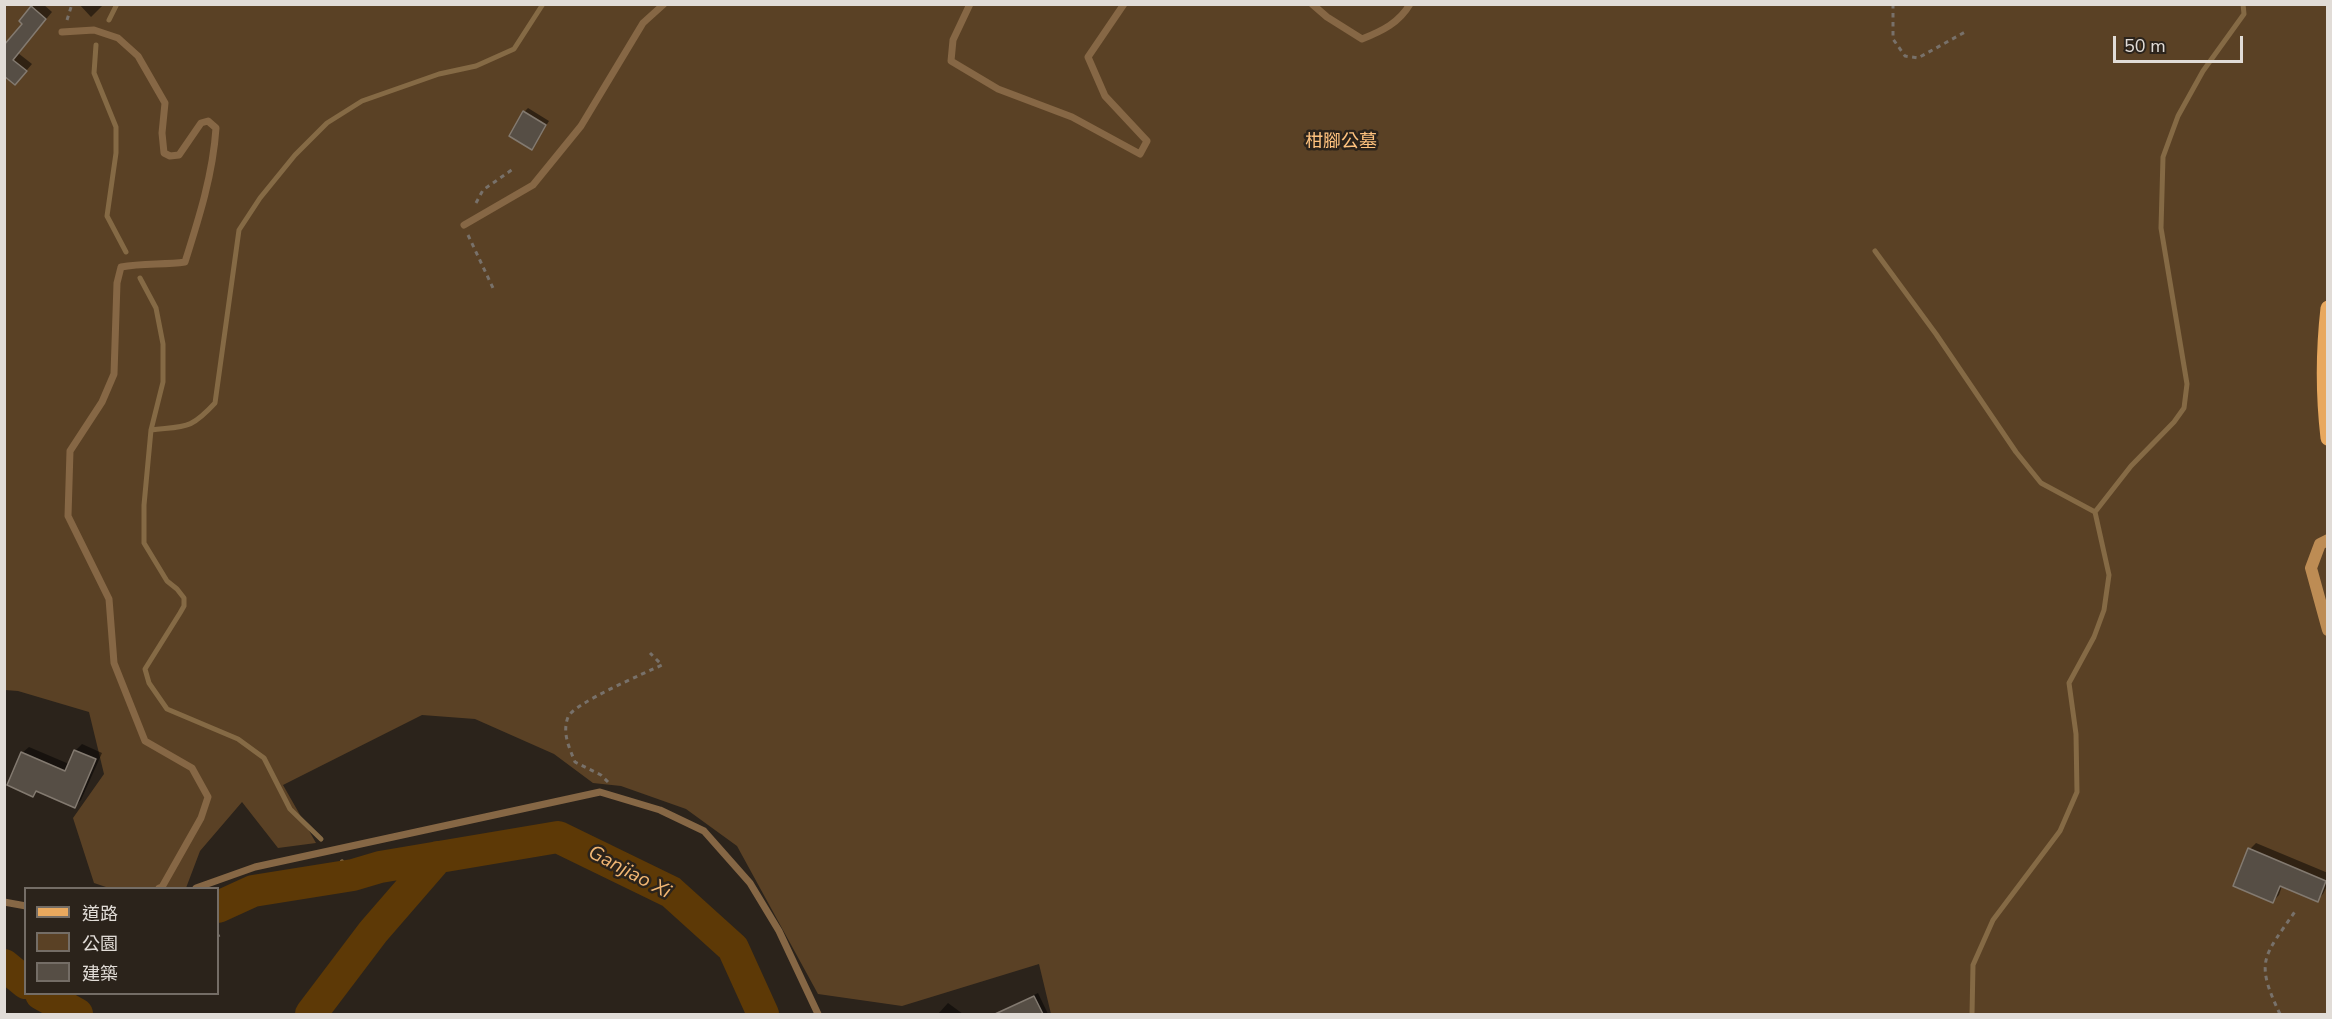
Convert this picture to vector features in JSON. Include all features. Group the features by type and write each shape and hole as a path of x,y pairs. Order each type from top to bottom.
{"main road":[{"path":"2328,308 2324,404 2328,438"}],"street":[{"path":"2328,540 2320,544 2312,568 2328,630"}],"lane":[{"path":"464,225 533,185 581,126 643,23 664,4"},
{"path":"970,4 952,40 951,61 998,89 1072,117 1140,154 1147,141 1105,96 1088,57 1125,4"},
{"path":"1312,4 1327,17 1362,39 1383,31 1403,16 1410,4"},
{"path":"62,32 94,30 118,38 138,56 165,103 162,133 164,153 170,156 179,155 201,123 208,121 216,128 201,213 185,262 165,265 142,263 121,267 117,284 114,374 102,402 70,451 68,516 109,599 114,663 145,741 192,768 207,797 201,818 162,887"},
{"path":"199,887 255,867 600,792 660,810 704,831 750,883 779,931 818,1014"},
{"path":"4,903 24,906"}],"path":[{"path":"1893,4 1893,39 1905,56 1918,58 1965,32"},
{"path":"624,799 601,775 574,762 565,736 568,717 572,711 608,690 662,665 650,653"},
{"path":"2280,1014 2267,988 2263,967 2269,950 2295,910"}],"green space":[{"name":"柑腳公墓","path":"4,5 2327,5 2327,1014 1051,1014 1039,964 902,1006 818,994 737,846 686,809 621,786 593,783 554,754 475,719 422,715 283,785 316,843 278,848 242,802 200,851 186,887 106,887 94,883 73,818 104,774 89,712 18,691 5,690"}],"building":[{"path":"31,6 46,19 13,60 27,71 15,85 4,76 4,45 22,24 19,21"},
{"path":"523,111 546,125 532,150 509,136"},
{"path":"74,750 96,759 75,808 36,791 33,797 7,785 21,752 65,771"},
{"path":"2248,848 2326,881 2318,902 2280,886 2273,903 2233,886"},
{"path":"1034,996 1043,1014 995,1014"}],"waterway":[{"path":"109,20 117,4"},
{"path":"151,430 187,425 199,418 215,403 239,230 260,198 295,155 327,123 362,101 439,74 476,66 514,49 543,4"},
{"path":"1972,1014 1973,965 1993,920 2060,831 2077,792 2076,734 2069,683 2094,637 2104,610 2109,575 2095,512 2131,466 2174,422 2184,408 2187,384 2161,228 2163,157 2178,116 2203,71 2244,14 2243,4"},
{"path":"96,45 94,73 116,127 116,153 107,216 126,252"},
{"path":"1875,251 1936,334 2016,452 2041,483 2095,512"},
{"path":"140,278 156,308 163,344 163,382 151,430 144,505 144,543 167,581 184,598 184,606 145,669 149,683 167,709 238,739 264,758 290,809 321,839"},
{"name":"Ganjiao Xi","path":"219,907 253,891 558,837 671,892 733,948 763,1014"},
{"name":"Ganjiao Xi","path":"311,1014 373,932 438,857"},
{"path":"342,862 353,875"},
{"name":"Ganjiao Xi","path":"4,965 24,981"},
{"name":"Ganjiao Xi","path":"43,995 77,1014"}]}
